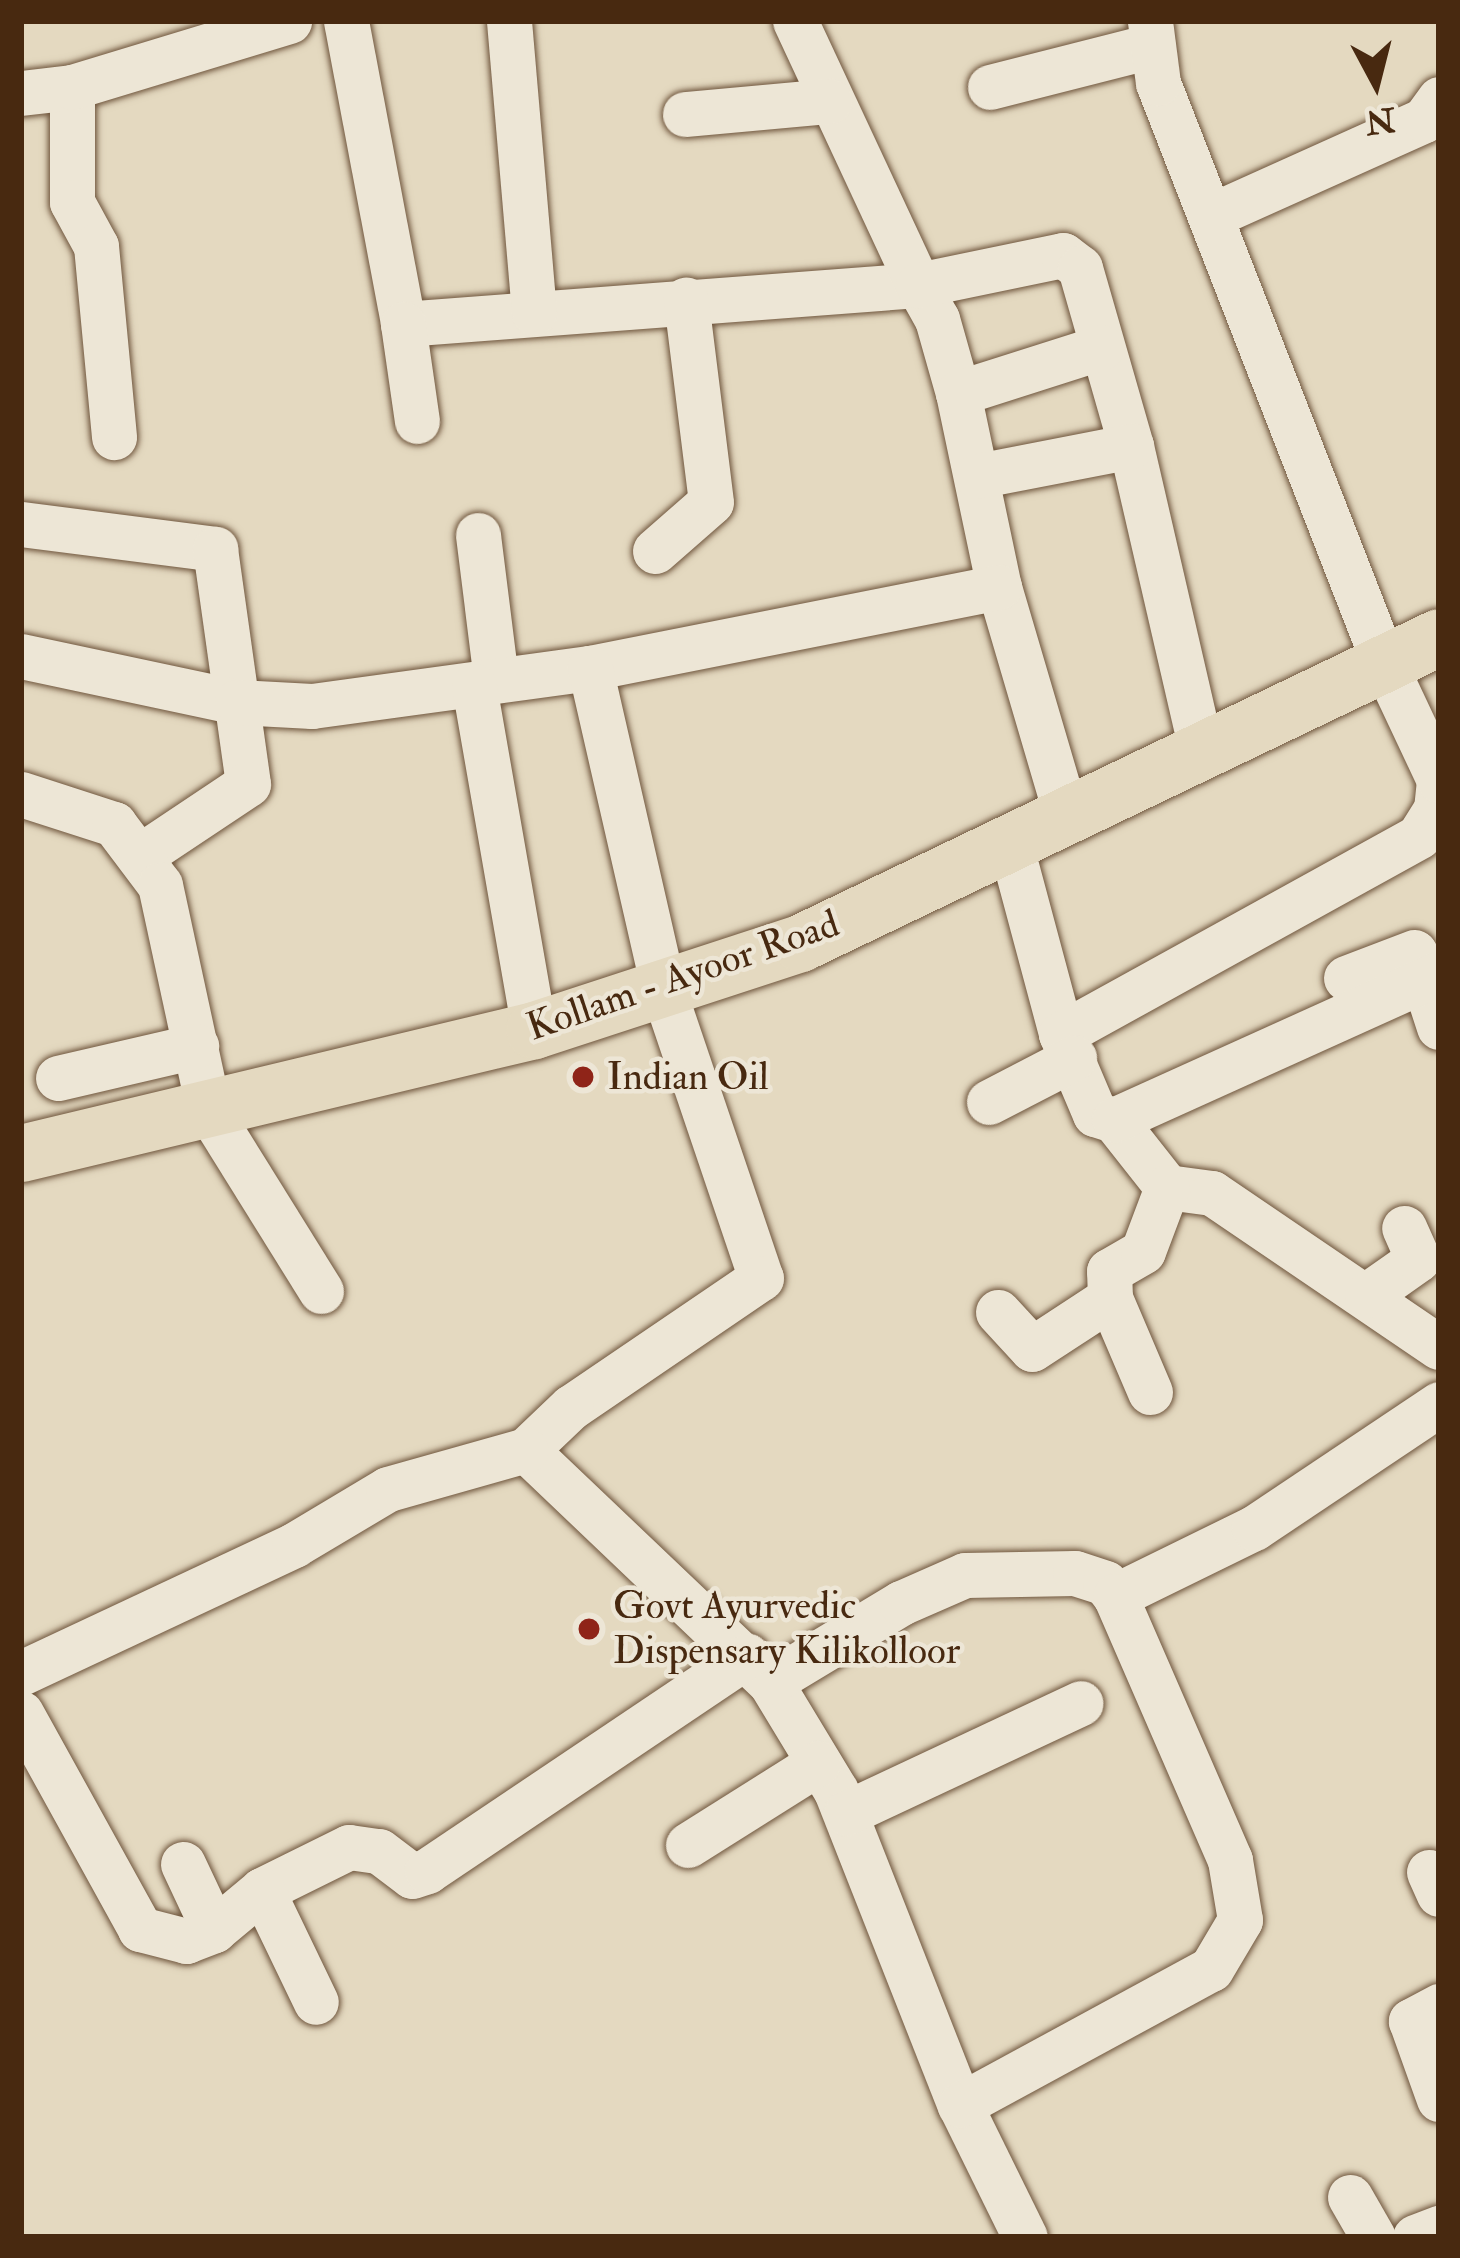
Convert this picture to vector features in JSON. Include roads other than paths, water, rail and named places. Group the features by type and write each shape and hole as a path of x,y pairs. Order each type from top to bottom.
{"main road":[{"name":"Kollam - Ayoor Road","path":"21,1153 534,1030 664,992 800,943 1439,638"}],"street":[{"path":"21,93 72,87 289,21"},
{"path":"346,21 403,324 416,421"},
{"path":"509,21 534,313"},
{"path":"795,21 937,319 958,393 999,587 1066,815"},
{"path":"989,1102 1068,1046 1396,851 1418,836 1438,813 1438,780 1384,663 1216,214 1158,83 1150,34 990,87"},
{"path":"72,87 72,202 96,246 114,437"},
{"path":"1216,214 1424,120 1439,99"},
{"path":"685,114 829,100"},
{"path":"403,324 918,285 1063,255 1080,268 1131,446 1201,750"},
{"path":"655,551 711,502 686,300"},
{"path":"958,393 1102,346"},
{"path":"977,476 1131,446"},
{"path":"21,524 215,549 248,784 140,856"},
{"path":"478,535 485,683 534,1030"},
{"path":"21,656 237,702 312,706 590,668 999,587"},
{"path":"21,1672 294,1545 388,1489 526,1450 572,1407 761,1278 664,992 590,668"},
{"path":"21,794 113,824 160,886 209,1111 321,1292"},
{"path":"1010,843 1068,1046 1095,1114 1114,1120 1167,1187 1212,1193 1439,1347"},
{"path":"1114,1120 1429,962"},
{"path":"1346,978 1429,962"},
{"path":"1429,962 1439,1027"},
{"path":"58,1078 196,1046"},
{"path":"1150,1392 1110,1298 1109,1270 1143,1251 1167,1187"},
{"path":"1367,1295 1418,1258 1404,1228"},
{"path":"998,1312 1032,1349 1110,1298"},
{"path":"1115,1596 1254,1528 1439,1404"},
{"path":"526,1450 759,1669 846,1813 960,2105 1025,2237"},
{"path":"21,1713 140,1929 186,1941 214,1930 262,1890 349,1847 379,1851 412,1876 427,1871 759,1669 965,1575 1075,1573 1105,1583 1115,1596 1230,1860 1240,1920 1211,1969 960,2105"},
{"path":"846,1813 1081,1703"},
{"path":"688,1845 818,1763"},
{"path":"183,1864 214,1930"},
{"path":"262,1890 316,2002"},
{"path":"1439,2006 1411,2021 1439,2099"},
{"path":"1350,2197 1373,2237"},
{"path":"1415,2237 1439,2228"}],"place":[{"name":"Indian Oil","path":"583,1077"},
{"name":"Govt Ayurvedic Dispensary Kilikolloor","path":"589,1629"}]}
